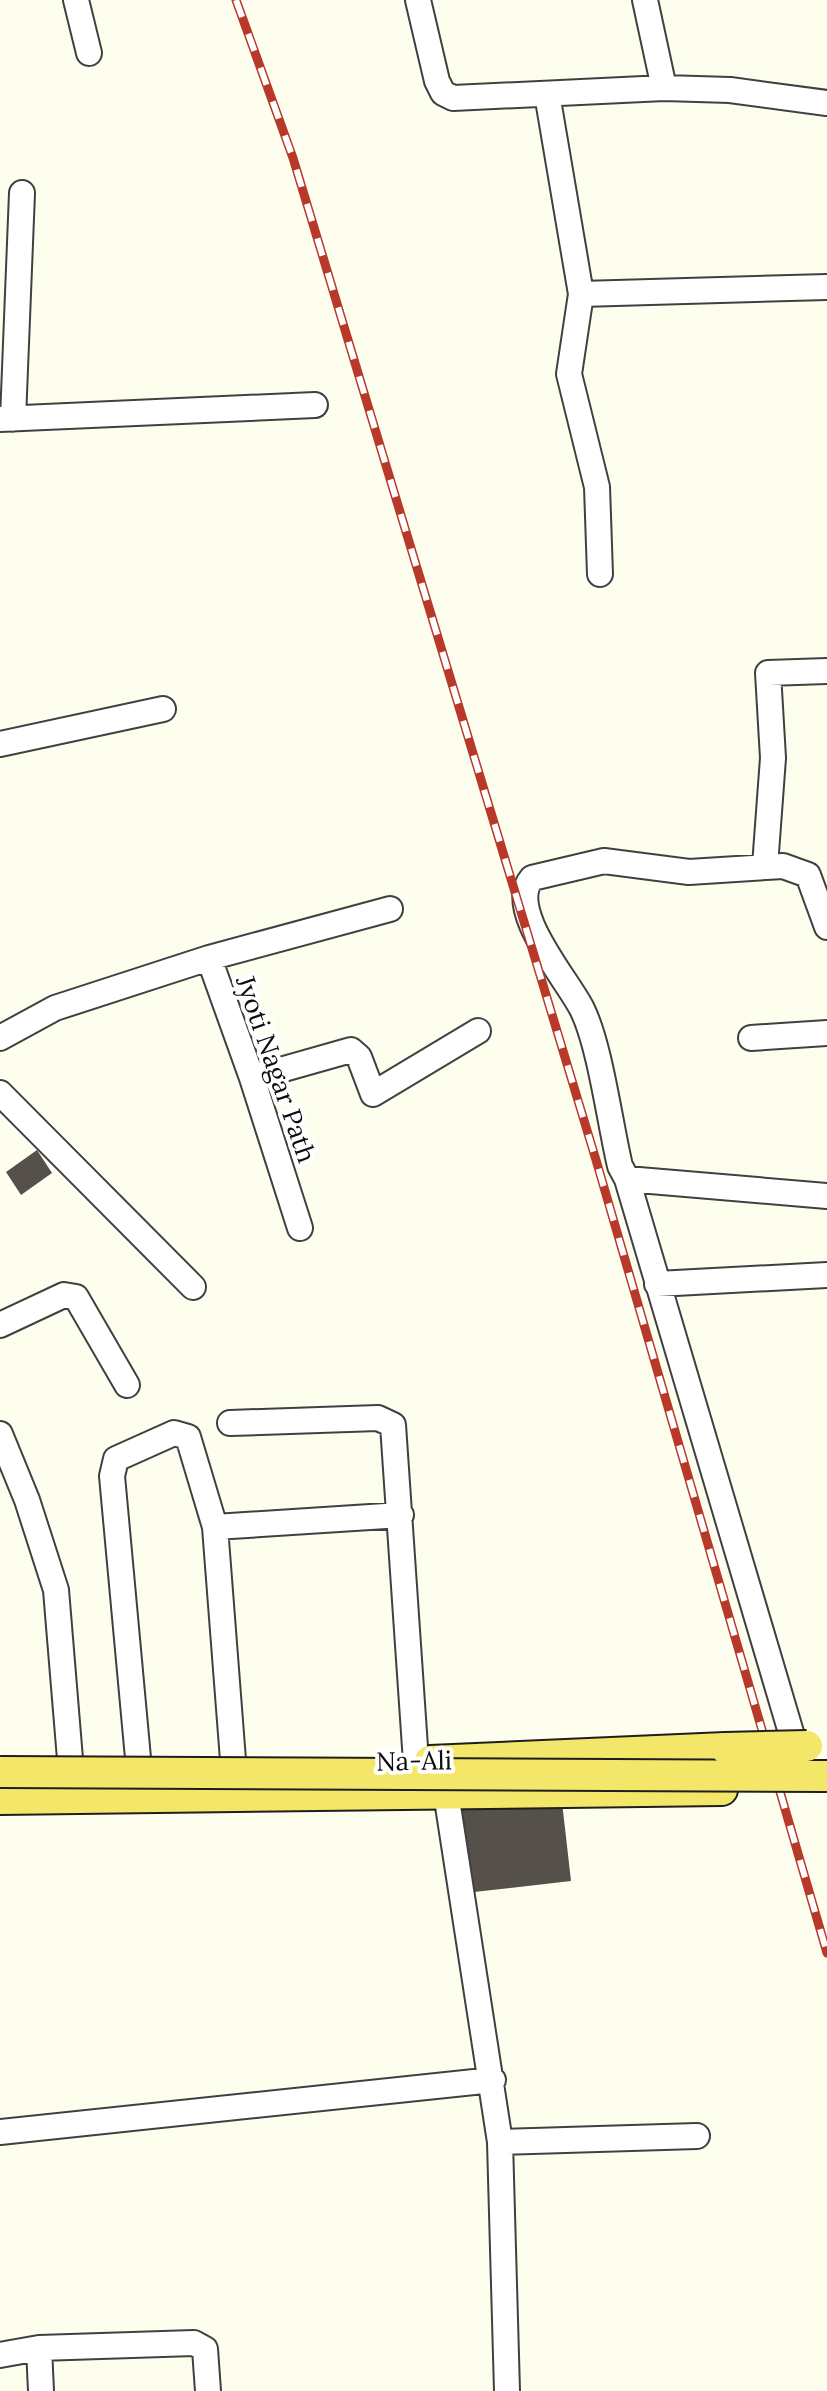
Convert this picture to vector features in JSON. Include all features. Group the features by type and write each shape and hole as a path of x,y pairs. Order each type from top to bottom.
{"main road":[{"name":"Na-Ali","path":"0,1759 416,1762 809,1746"},
{"path":"0,1772 821,1784"},
{"path":"0,1799 726,1790 821,1784"}],"street":[{"path":"76,0 89,53"},
{"path":"418,0 443,93 463,100 664,88 730,90 827,103"},
{"path":"645,0 664,88"},
{"path":"547,94 581,294 569,374 597,487 600,574"},
{"path":"22,193 6,419 315,405"},
{"path":"581,294 827,287"},
{"path":"765,866 773,758 768,673 827,671"},
{"path":"0,744 163,709"},
{"path":"809,1746 657,1284 627,1179 620,1166 587,1021 545,951 525,906 525,886 532,878 604,861 689,872 793,867 808,875 827,927"},
{"path":"209,958 390,909"},
{"name":"Jyoti Nagar Path","path":"0,1038 55,1008 209,958 252,1078 300,1228"},
{"path":"252,1078 351,1050 359,1057 373,1094 478,1031"},
{"path":"751,1038 827,1033"},
{"path":"0,1093 193,1287"},
{"path":"627,1179 827,1196"},
{"path":"657,1284 827,1275"},
{"path":"0,1325 64,1295 76,1297 127,1385"},
{"path":"230,1423 387,1420 395,1434 416,1762"},
{"path":"138,1758 112,1476 116,1459 174,1433 188,1437 215,1527 233,1760"},
{"path":"0,1434 27,1500 56,1590 70,1759"},
{"path":"215,1527 401,1515"},
{"path":"446,1793 469,1951 493,2080 500,2142 507,2391"},
{"path":"0,2132 493,2080"},
{"path":"500,2142 697,2136"},
{"path":"0,2355 39,2348 194,2343 205,2349 208,2391"},
{"path":"39,2348 41,2391"}],"building":[{"path":"37,1150 52,1173 21,1195 6,1172"},
{"path":"453,1801 562,1802 571,1881 465,1893"}],"railway":[{"path":"236,0 293,158 596,1160 827,1953"}]}
